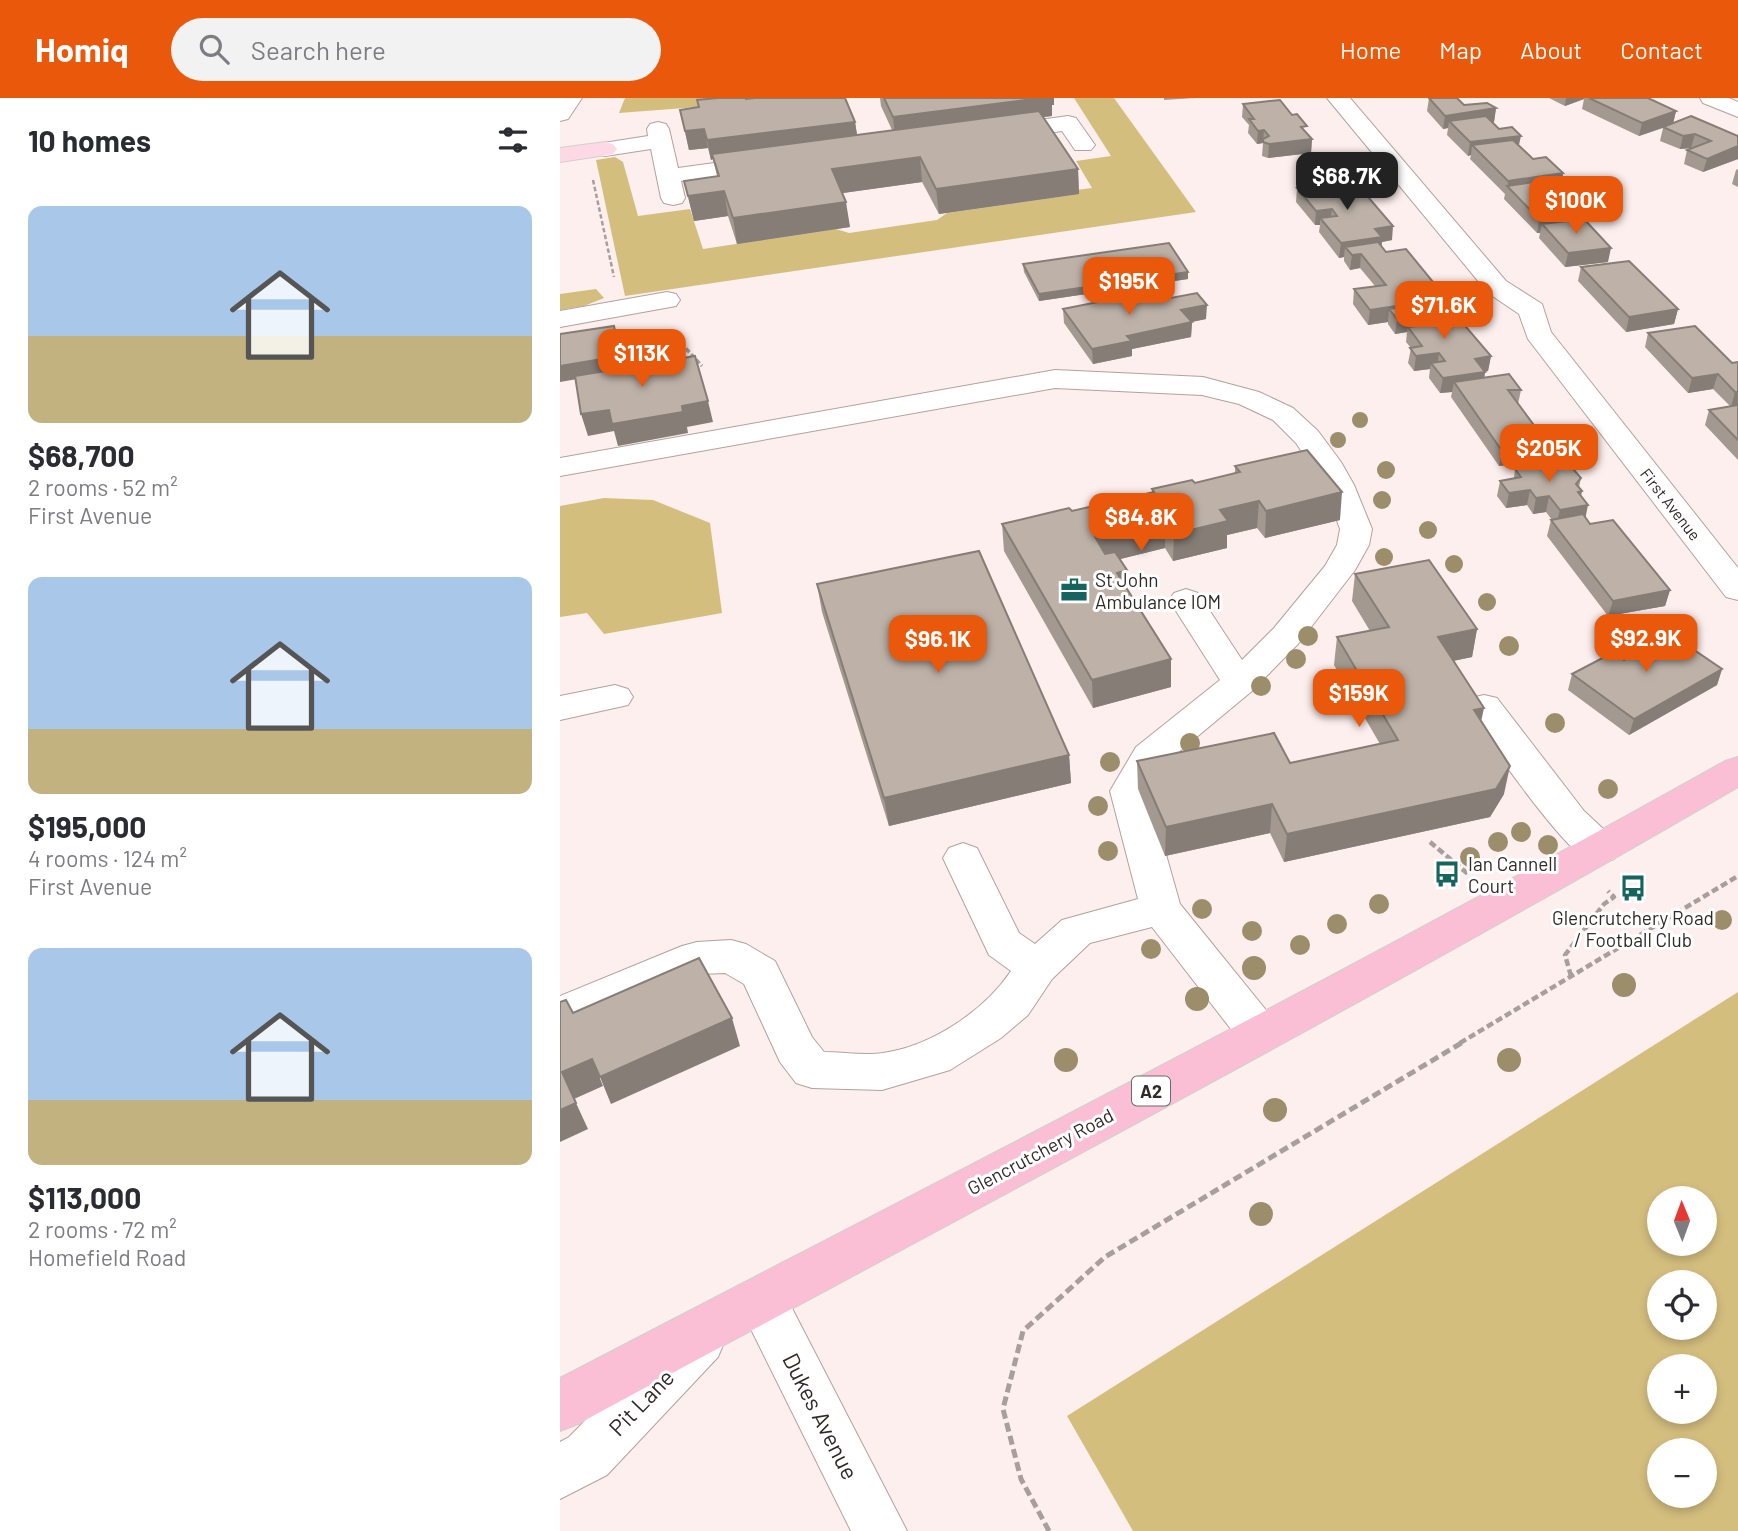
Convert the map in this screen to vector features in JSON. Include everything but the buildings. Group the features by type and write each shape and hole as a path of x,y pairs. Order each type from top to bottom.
{"highway":[{"name":"Glencrutchery Road","path":"560,1406 762,1301 1259,1033 1603,869 1738,770"}],"main road":[{"path":"560,155 596,150"}],"street":[{"path":"560,100 571,98"},
{"path":"560,114 571,98"},
{"name":"First Avenue","path":"1338,98 1497,287 1532,310 1538,333 1738,590"},
{"path":"1711,98 1738,110"},
{"path":"972,136 1068,123 1083,145"},
{"path":"596,150 659,135 671,187 792,159"},
{"path":"560,319 667,300"},
{"path":"560,467 1055,379 1203,386 1249,398 1283,414 1307,436 1339,485 1356,528 1353,545 1339,570 1286,636 1239,683 1149,756 1129,791 1161,909 1259,1033"},
{"path":"1186,600 1239,683"},
{"path":"560,708 615,697"},
{"path":"1484,706 1603,869"},
{"path":"963,858 1004,944 1037,967"},
{"path":"560,1014 697,958 731,956 760,973 796,1049 812,1070 882,1072 934,1057 986,1027 1013,1003 1037,967 1077,931 1161,909"},
{"name":"Dukes Avenue","path":"762,1301 880,1531"},
{"name":"Pit Lane","path":"574,1464 716,1324"}],"path":[{"path":"596,150 616,288"},
{"path":"637,332 642,358 638,363"},
{"path":"642,358 655,361 666,369"},
{"path":"1430,842 1469,874"},
{"path":"1571,976 1565,955 1604,904 1614,897 1603,869"},
{"path":"1049,1531 1021,1479 1003,1409 1023,1331 1105,1257 1738,876"}],"shaded area":[{"path":"625,98 818,98 619,113"},
{"path":"1074,98 1114,98 1196,212 625,296 596,160 615,157 623,162 638,216 690,209 703,249 836,229 849,233 937,220 947,213 1078,194 1076,190 1092,188 1076,161 1111,156"},
{"path":"596,289 604,298 584,306 560,310 560,294"},
{"path":"604,498 653,500 710,523 722,613 604,634 587,613 560,617 560,506"},
{"path":"1738,992 1738,1531 1133,1531 1067,1416"}],"place":[{"name":"St John Ambulance IOM","path":"1074,590"},
{"name":"Ian Cannell Court","path":"1447,874"},
{"name":"Glencrutchery Road / Football Club","path":"1633,888"}]}
